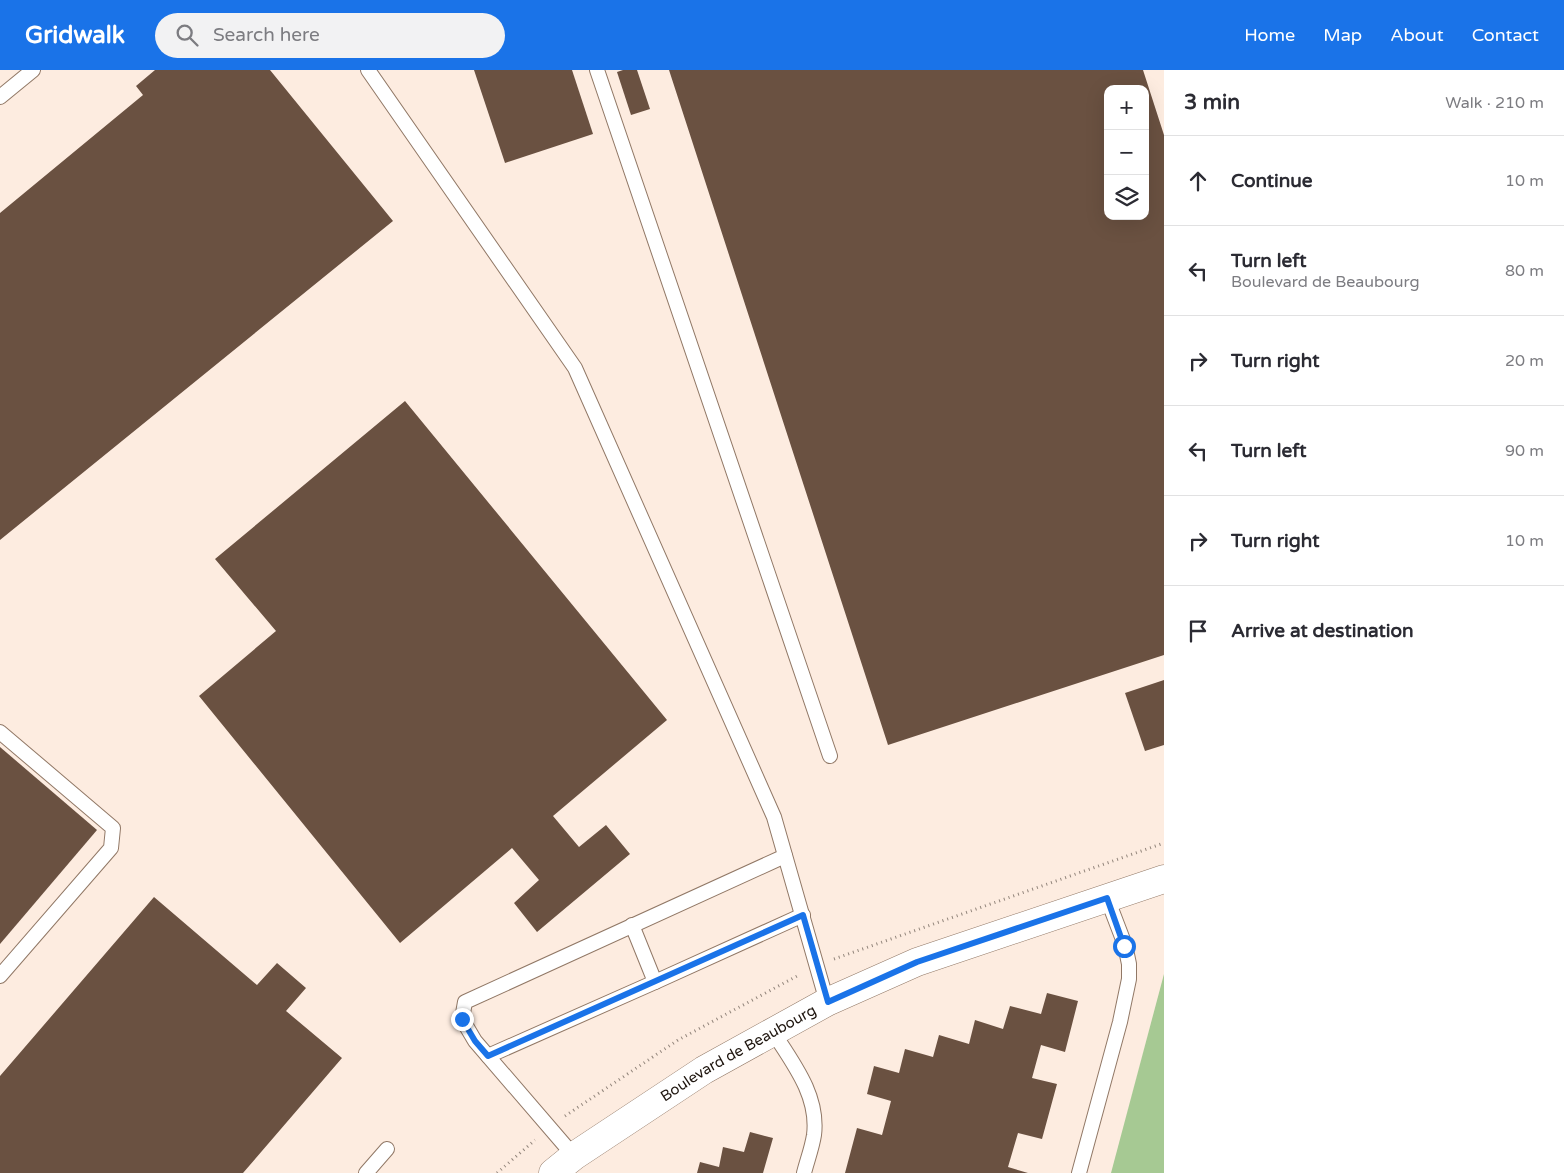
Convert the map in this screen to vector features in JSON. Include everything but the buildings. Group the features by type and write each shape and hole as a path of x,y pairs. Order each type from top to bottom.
{"main road":[{"name":"Boulevard de Beaubourg","path":"564,1165 704,1070 828,1002 917,962 1164,879"}],"lane":[{"path":"0,97 33,70"},
{"path":"368,70 575,368 770,808 786,856 828,1002"},
{"path":"598,70 830,756"},
{"path":"0,732 113,828 111,848 0,976"},
{"path":"564,1165 488,1056 475,1041 462,1019 465,1002 786,856"},
{"path":"1079,1173 1120,1022 1129,979 1129,964 1107,898"},
{"path":"488,1056 803,915"},
{"path":"632,925 655,982"},
{"path":"773,1032 801,1076 813,1105 814,1134 804,1173"},
{"path":"366,1173 387,1149"}],"green space":[{"path":"1164,974 1164,1173 1111,1173"}],"route":[{"path":"462,1019 475,1041 488,1056 803,915 828,1002 917,962 1107,898 1124,946"}]}
